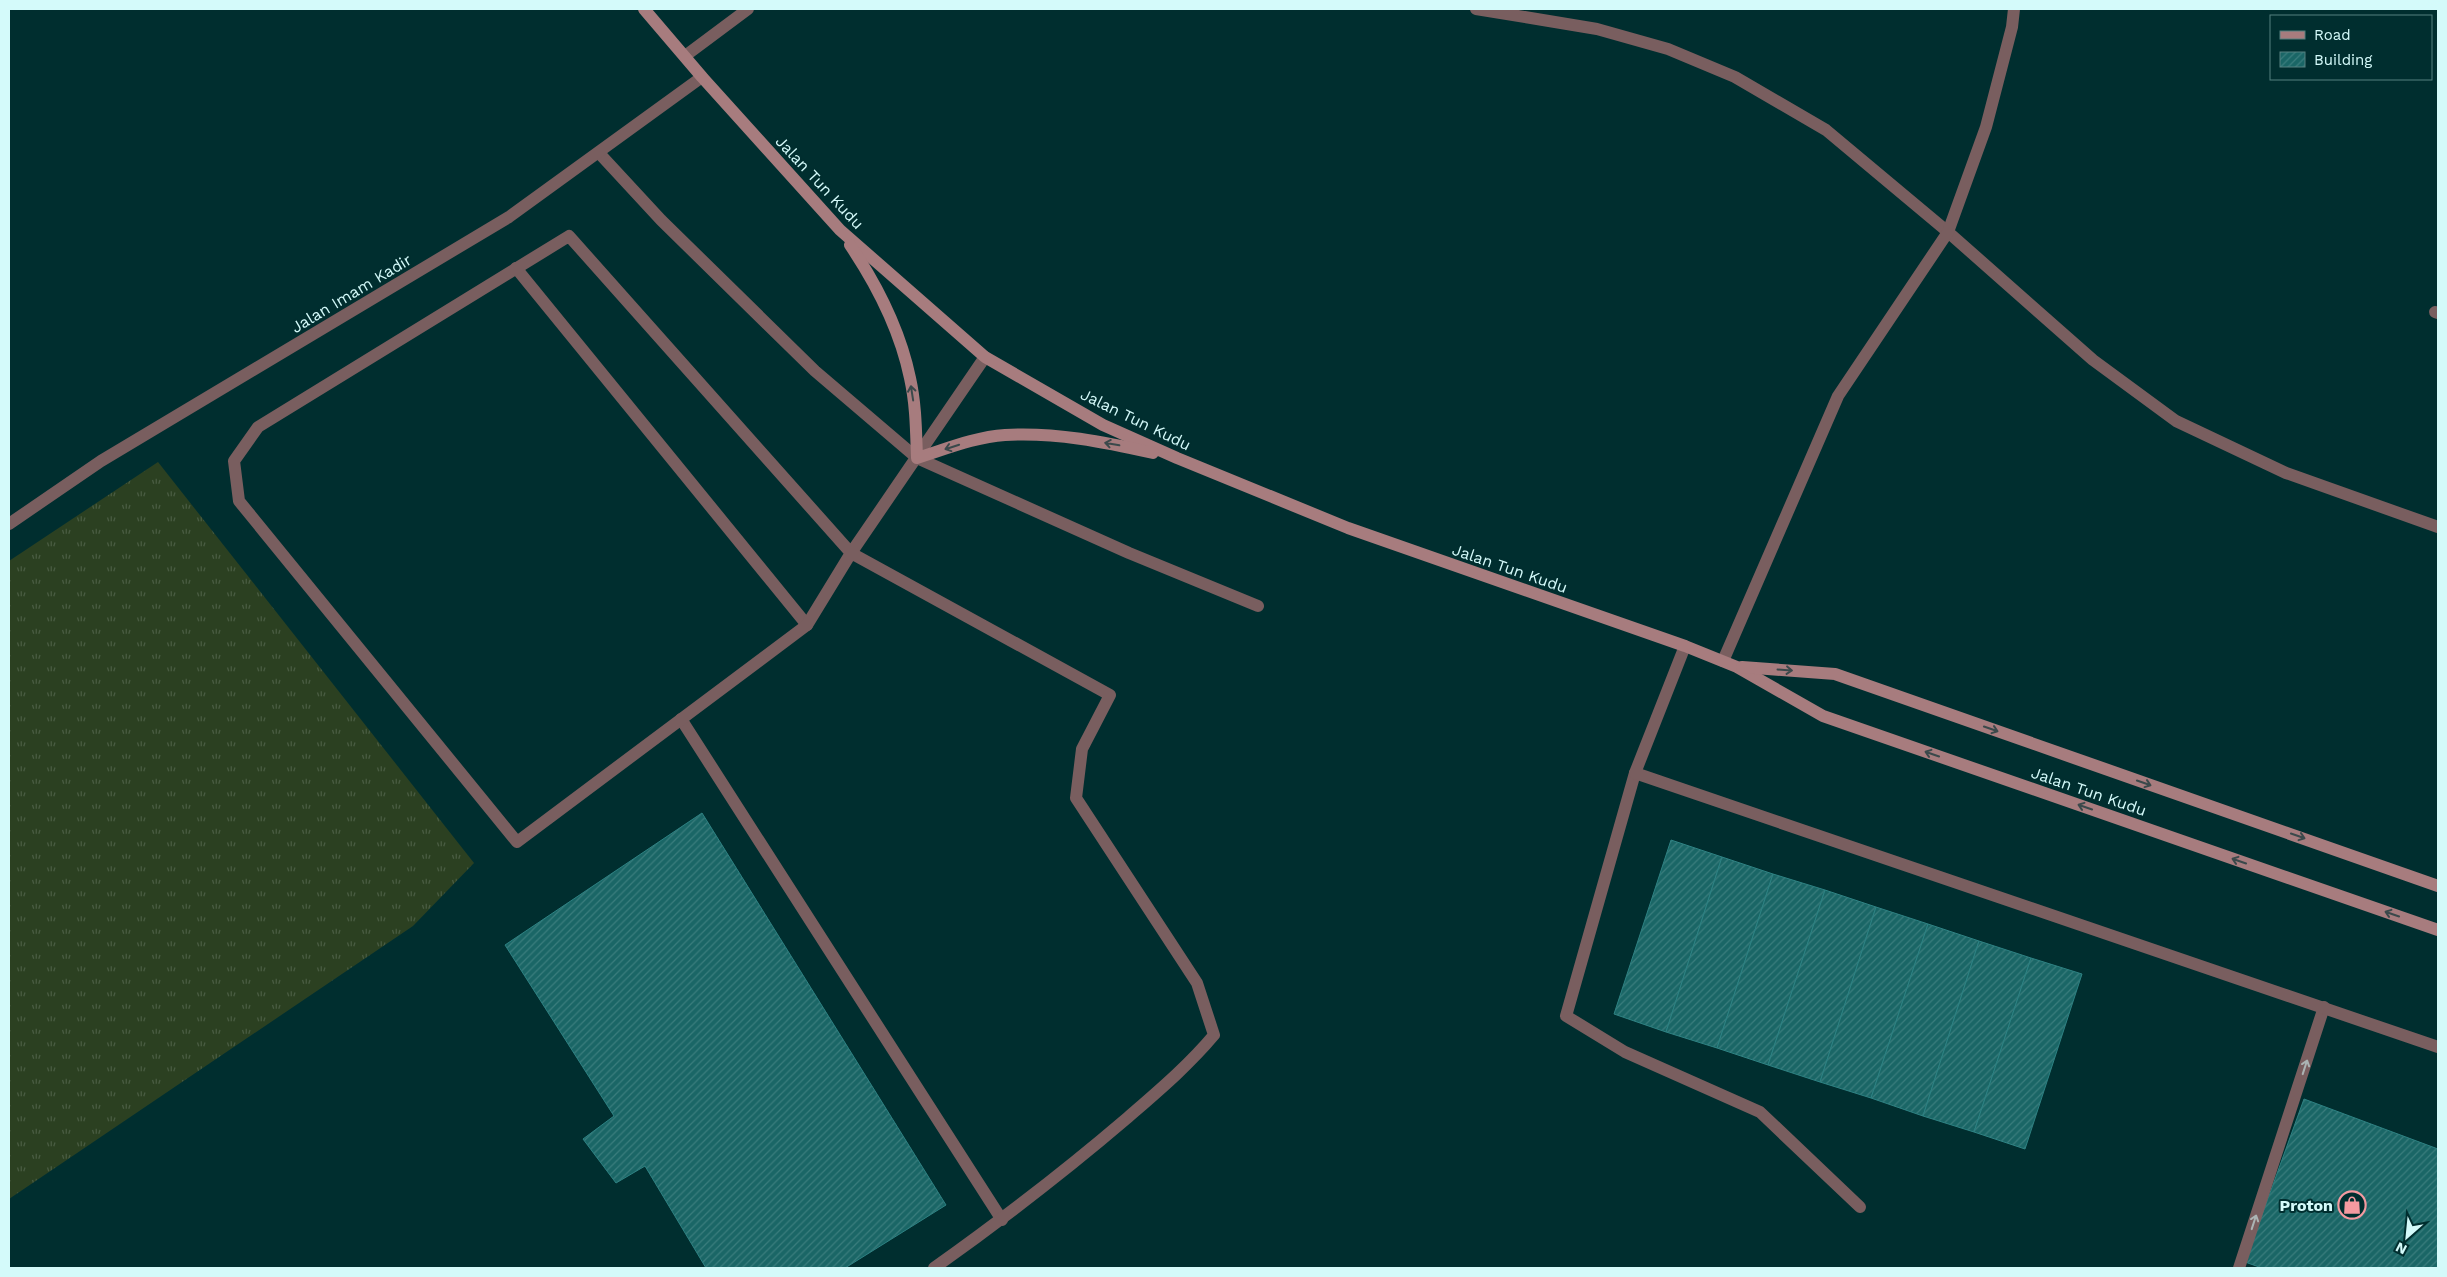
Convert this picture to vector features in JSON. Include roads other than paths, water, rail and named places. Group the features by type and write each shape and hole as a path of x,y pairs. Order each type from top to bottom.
{"main road":[{"name":"Jalan Tun Kudu","path":"644,9 702,77 840,230 985,356 1103,425 1177,458 1348,528 1686,646 1737,667 1823,716 2438,930"},
{"path":"840,230 873,280 895,331 910,377 916,413 917,458 964,443 1005,435 1058,436 1110,444 1177,458"},
{"name":"Jalan Tun Kudu","path":"1737,667 1835,674 2438,886"}],"street":[{"path":"685,56 748,9"},
{"path":"1476,9 1597,29 1668,49 1735,77 1826,130 1948,232 2093,360 2176,421 2286,473 2438,527"},
{"path":"1723,661 1838,396 1948,232 1986,128 2012,27 2014,9"},
{"name":"Jalan Imam Kadir","path":"9,524 101,461 509,217 702,77"},
{"path":"599,153 661,220 815,371 917,458 1120,550 1258,606"},
{"path":"934,1268 1002,1220 1104,1138 1184,1068 1214,1035 1198,983 1076,798 1082,749 1110,694 851,553 569,236 258,427 234,461 240,501 517,842 806,625 851,553 985,356"},
{"path":"516,268 806,625"},
{"path":"1686,646 1636,773 1566,1016 1625,1052 1760,1112 1860,1207"},
{"path":"682,719 1002,1220"},
{"path":"1636,773 2438,1046"},
{"path":"2239,1268 2324,1007"}],"place":[{"name":"Proton","path":"2352,1205"}]}
